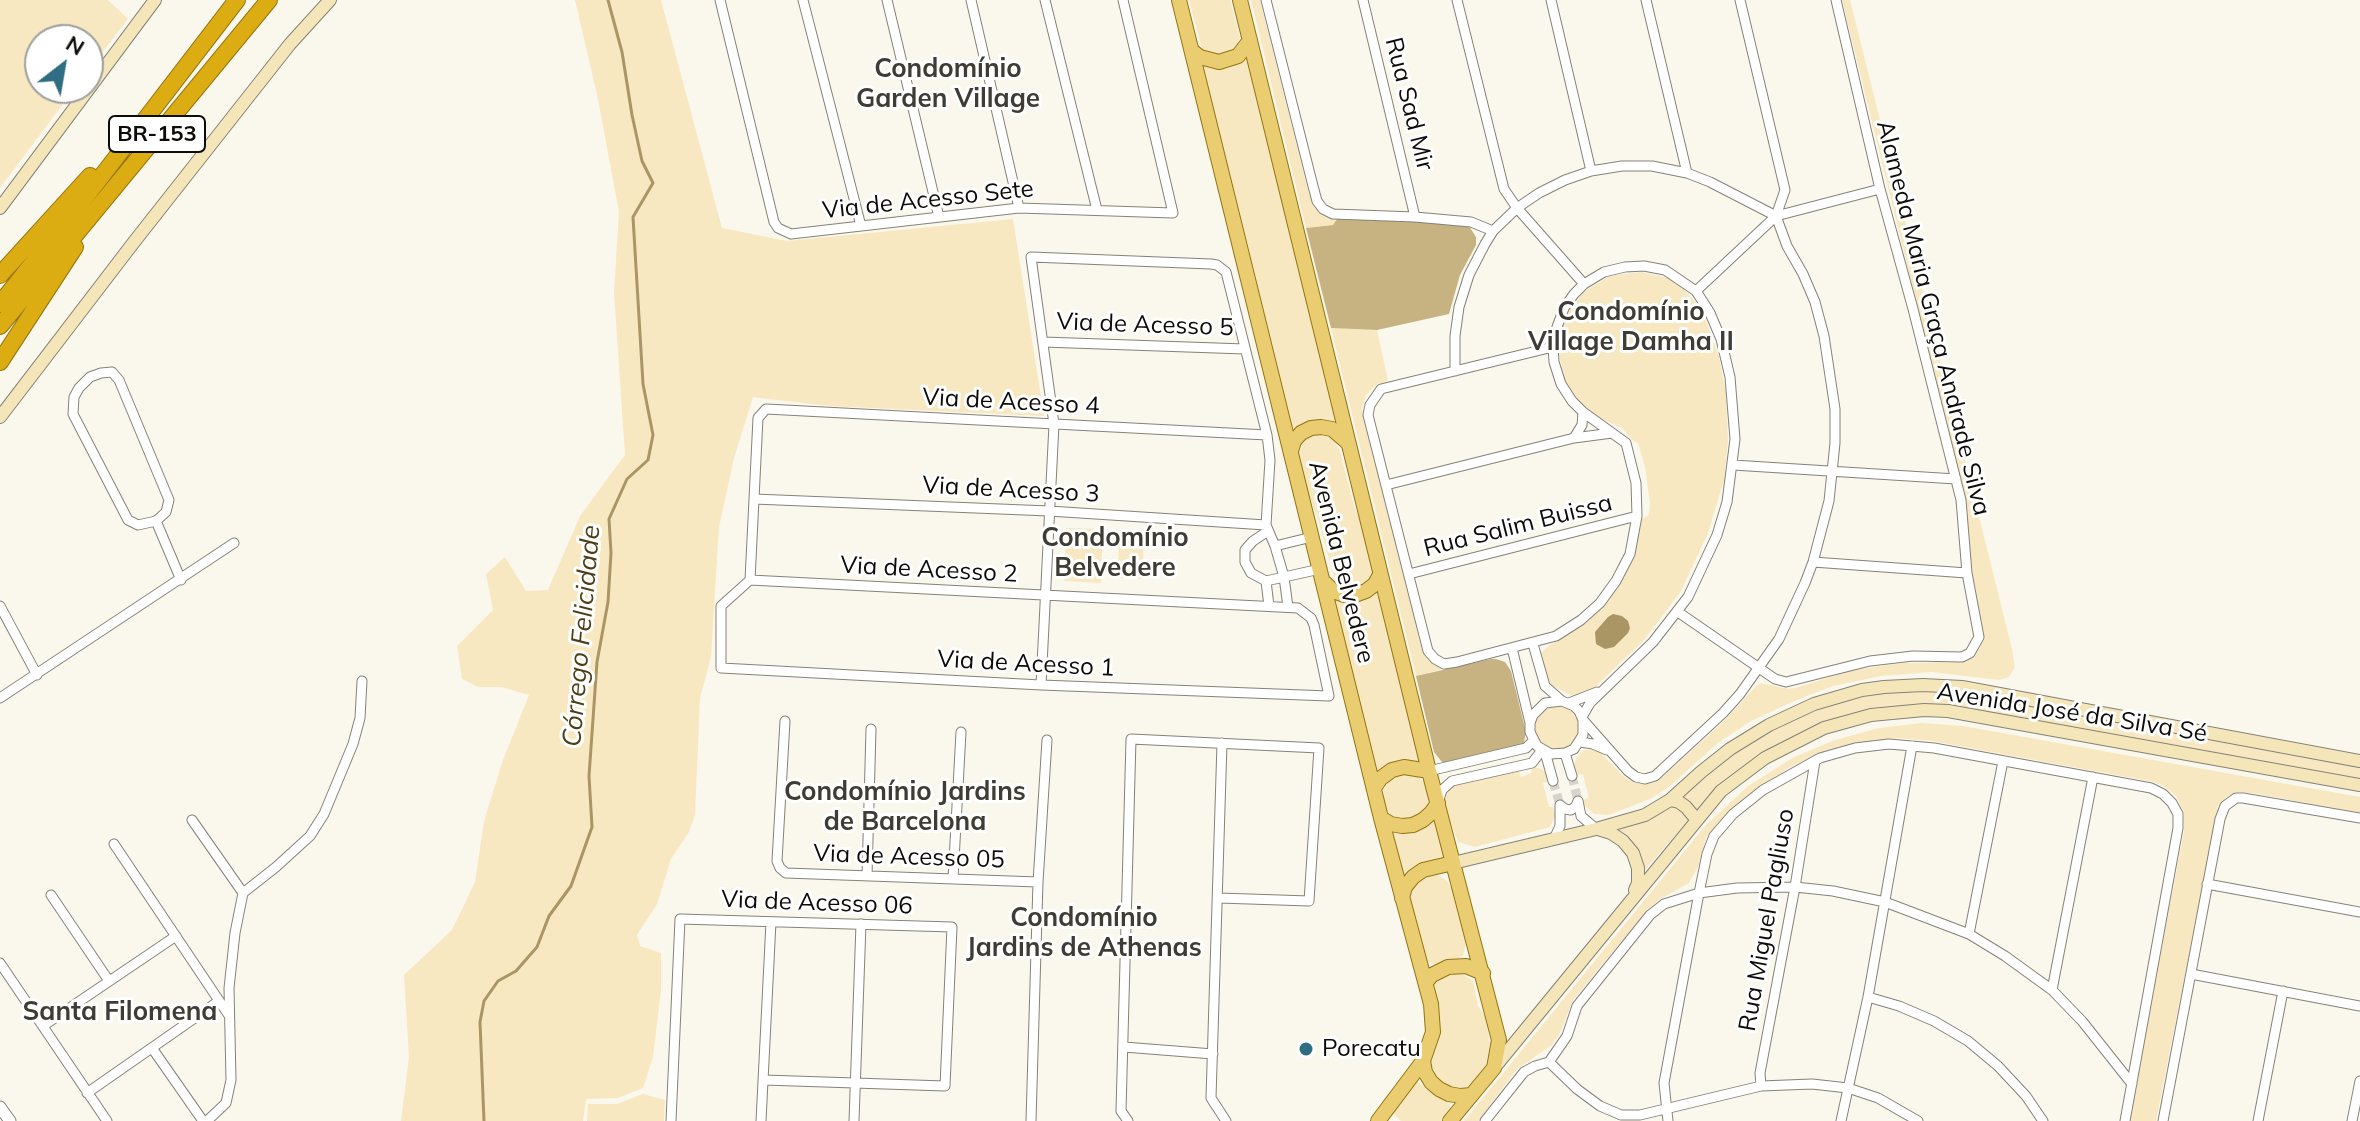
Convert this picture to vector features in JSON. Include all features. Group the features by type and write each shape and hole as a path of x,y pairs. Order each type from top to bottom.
{"highway":[{"name":"BR-153","path":"0,304 237,0"},
{"name":"BR-153","path":"0,326 269,0"},
{"path":"0,275 104,161 120,153"},
{"path":"0,362 76,247 89,217"}],"main road":[{"path":"0,208 155,0"},
{"path":"0,417 290,44 330,0"},
{"name":"Avenida Belvedere","path":"1179,0 1381,818 1431,1004 1433,1032 1423,1061 1378,1121"},
{"name":"Avenida Belvedere","path":"1240,0 1380,575 1499,1040 1494,1068"},
{"path":"1192,51 1200,57 1219,62 1238,56 1250,40"},
{"path":"1291,451 1294,441 1311,428 1332,429 1348,442"},
{"path":"1322,576 1333,591 1355,595 1375,584 1380,575"},
{"name":"Avenida José da Silva Sé","path":"1453,863 1645,815 1670,800 1730,749 1769,725 1837,696 1893,686 1962,687 2360,761"},
{"name":"Avenida José da Silva Sé","path":"1494,1068 1721,791 1750,768 1824,728 1871,715 1924,710 1963,713 2360,785"},
{"path":"1374,788 1392,770 1404,767 1429,771"},
{"path":"1670,800 1679,802 1696,819"},
{"path":"1381,818 1391,824 1413,825 1431,813 1438,803"},
{"path":"1596,829 1611,833 1633,853 1638,868 1638,883 1633,897"},
{"path":"1402,899 1405,887 1413,877 1423,870 1453,863"},
{"path":"1426,982 1439,970 1448,967 1466,966 1483,973"},
{"path":"1423,1061 1431,1082 1439,1089 1449,1094 1471,1095"},
{"path":"1450,1121 1494,1068"}],"street":[{"name":"Via de Acesso Sete","path":"720,0 774,222 784,232 791,234 1019,208 1173,213 1123,0"},
{"path":"803,0 861,226"},
{"path":"887,0 939,217"},
{"path":"971,0 1019,208"},
{"path":"1045,0 1097,210"},
{"path":"1266,0 1317,201 1323,209 1333,214 1471,222 1493,231"},
{"name":"Rua Sad Mir","path":"1363,0 1415,217"},
{"path":"1457,0 1504,189 1584,284"},
{"path":"1551,0 1591,171"},
{"path":"1646,0 1687,173"},
{"path":"1696,291 1776,216 1785,190 1740,0"},
{"name":"Alameda Maria Graça Andrade Silva","path":"1759,668 1775,679 1786,682 1870,661 1913,656 1962,657 1976,646 1979,637 1967,573 1964,516 1956,479 1880,189 1836,0"},
{"path":"1455,371 1459,307 1469,275 1493,231 1517,208 1552,186 1591,171 1622,166 1652,166 1687,173 1710,182 1776,216 1880,189"},
{"path":"1533,644 1545,686 1583,718 1628,771 1645,779 1655,776 1723,713 1759,668 1794,610 1813,562 1829,501 1835,409 1824,336 1815,302 1776,216"},
{"path":"1041,685 1054,424 1031,257 1211,264 1222,267 1228,277 1267,435 1270,460 1267,528 1293,608"},
{"path":"1543,751 1558,755 1574,749 1585,728 1583,718 1590,703 1653,642 1678,612 1701,574 1717,535 1727,502 1735,439 1730,377 1716,326 1696,291 1665,270 1644,266 1604,272 1584,284 1564,308 1553,347 1554,362 1561,384 1572,401 1626,443 1636,483 1637,516 1630,554 1600,603 1556,636 1444,664 1428,651 1368,415 1381,389 1553,347"},
{"name":"Via de Acesso 5","path":"1043,342 1245,349"},
{"path":"112,372 119,380 169,500 166,512 156,521 138,525 128,520 73,414 74,397 90,377 112,372"},
{"name":"Via de Acesso 4","path":"754,499 758,418 766,409 1267,435"},
{"path":"1574,438 1582,425 1583,412"},
{"path":"1386,485 1574,438 1613,432"},
{"path":"1733,465 1956,479"},
{"path":"750,580 754,499"},
{"name":"Via de Acesso 3","path":"754,499 1049,511 1267,528"},
{"name":"Rua Salim Buissa","path":"1409,574 1637,516"},
{"path":"156,521 181,580"},
{"path":"1267,528 1245,550 1245,562 1251,573 1266,581 1322,576"},
{"path":"1275,546 1312,537"},
{"path":"0,698 234,543"},
{"path":"1813,562 1967,573"},
{"name":"Via de Acesso 2","path":"750,580 1293,608"},
{"name":"Via de Acesso 1","path":"750,580 721,606 721,668 1329,696 1314,625 1311,618 1293,608"},
{"path":"1266,581 1269,606"},
{"path":"0,606 37,675"},
{"path":"1678,612 1759,668"},
{"path":"1512,648 1533,741 1543,751 1553,781"},
{"path":"1530,723 1538,708 1545,703 1566,702 1597,692 1613,680"},
{"path":"152,1048 205,1121 226,1103 231,1080 232,1046 228,1014 233,944 243,893 310,836 324,814 353,744 360,718 362,681"},
{"name":"Via de Acesso 05","path":"785,721 777,861 786,873 1038,882"},
{"path":"867,876 871,729"},
{"path":"953,879 961,732"},
{"path":"1128,1121 1121,1111 1131,739 1319,748 1309,901 1219,898"},
{"path":"1031,1121 1038,882 1047,740"},
{"path":"1429,771 1526,748 1533,741"},
{"path":"1580,742 1610,751"},
{"path":"1222,743 1211,1098 1226,1121"},
{"path":"1668,1121 1664,1083 1699,893 1714,836 1733,814 1763,790 1815,761 1855,748 1889,744 1934,748 2151,788 2172,803 2178,814 2178,828 2125,1121"},
{"path":"1841,1121 1868,997 1912,746"},
{"path":"1438,803 1442,790 1452,781 1532,763 1543,751"},
{"path":"1565,753 1572,776"},
{"name":"Rua Miguel Pagliuso","path":"1761,1086 1760,1073 1815,761"},
{"path":"1969,934 2003,761"},
{"path":"2052,990 2093,777"},
{"path":"2163,1121 2222,812 2230,801 2243,798 2360,818"},
{"path":"1554,839 1560,826 1560,805 1571,810 1578,801 1581,816 1596,829"},
{"path":"192,820 243,893"},
{"path":"114,844 228,1014"},
{"path":"2207,884 2360,912"},
{"path":"1485,1121 1524,1072 1549,1062 1567,1036 1577,1006 1650,915 1664,904 1699,893 1737,888 1795,887 1833,891 1885,902 1969,934 2052,990 2092,1033 2132,1084"},
{"path":"51,895 109,981"},
{"name":"Via de Acesso 06","path":"671,1121 680,919 952,927 945,1086 856,1083"},
{"path":"761,1121 771,922"},
{"path":"854,1121 861,924"},
{"path":"43,1026 176,936"},
{"path":"0,963 107,1121"},
{"path":"2191,974 2360,1006"},
{"path":"2258,1121 2283,991"},
{"path":"1868,997 1934,1021 1968,1041 1998,1066 2026,1096 2043,1121"},
{"path":"87,1093 219,1001"},
{"path":"1124,1047 1213,1054"},
{"path":"1549,1062 1600,1106 1621,1115 1640,1115 1761,1086 1812,1084 1848,1088 1878,1098 1918,1121"},
{"path":"764,1080 856,1083"},
{"path":"2352,1121 2360,1081"},
{"path":"0,1107 10,1121"}],"shaded area":[{"path":"0,0 108,0 128,19 104,50 104,24 24,24 24,104 63,104 0,188"},
{"path":"575,0 661,0 722,228 787,241 1013,219 1044,416 829,406 753,397 734,458 719,527 711,657 700,698 695,815 689,832 671,859 657,904 637,935 640,946 661,953 661,990 653,1057 643,1088 618,1098 586,1099 583,1121 401,1121 409,1057 404,975 452,930 475,882 484,821 503,760 529,695 502,687 478,687 462,679 457,646 493,610 486,574 505,557 526,591 548,590 580,516 625,455 614,292 619,212 598,99"},
{"path":"1189,0 1230,0 1240,37 1236,47 1216,56 1202,49"},
{"path":"1251,0 1260,0 1309,194 1320,212 1337,219 1333,225 1306,228"},
{"path":"1842,0 1850,0 2015,667 2009,677 1999,680 1932,672 1881,676 1833,686 1751,721 1718,743 1652,798 1609,815 1594,814 1584,805 1583,800 1589,798 1583,774 1577,775 1574,766 1584,750 1600,752 1634,783 1653,783 1724,721 1761,683 1788,689 1850,671 1880,666 1963,662 1975,656 1984,640 1969,571 1961,484"},
{"path":"1246,55 1338,428 1294,432 1202,62"},
{"path":"1337,219 1463,223 1469,226 1476,237 1476,245 1460,275 1449,314 1377,330 1331,328 1306,228 1333,225"},
{"path":"1641,272 1668,278 1682,287 1704,315 1719,357 1726,393 1728,441 1724,480 1708,533 1681,591 1644,640 1594,688 1572,696 1553,686 1541,653 1584,624 1613,593 1633,557 1642,519 1649,515 1650,503 1638,443 1622,428 1595,416 1576,398 1565,382 1557,345 1560,327 1583,292 1610,276"},
{"path":"1331,328 1377,330 1388,381 1377,384 1366,395 1362,408 1422,649 1428,659 1446,668 1416,676"},
{"path":"1321,433 1332,438 1339,448 1354,506 1362,523 1373,571 1372,577 1360,589 1343,589 1335,581 1308,493 1299,452 1306,437"},
{"path":"1066,528 1103,529 1101,583 1064,581"},
{"path":"1119,539 1144,540 1142,579 1118,578"},
{"path":"1379,588 1423,766 1378,777 1333,596"},
{"path":"1613,614 1622,616 1630,628 1614,647 1605,649 1596,644 1595,632"},
{"path":"1491,659 1505,662 1511,671 1526,732 1524,742 1521,746 1448,764 1442,762 1434,752 1416,676"},
{"path":"1924,691 1962,693 2360,765 2360,781 1947,706 1801,733 1781,743 1717,787 1643,872 1616,830 1662,813 1735,753 1794,719 1864,697"},
{"path":"1557,706 1572,713 1579,728 1572,743 1557,750 1542,743 1535,728 1542,713"},
{"path":"1921,723 1963,726 2360,797 2360,813 2237,792 2226,797 2218,806 2156,1121 2129,1121 2184,831 2184,812 2176,796 2154,782 1932,741 1897,738 1857,743 1824,752 1790,767 1746,796 1706,837 1698,867 1689,883 1648,909 1573,1000 1552,1045 1517,1069 1478,1121 1464,1121 1705,826 1748,786 1794,757 1835,740 1879,728"},
{"path":"1531,767 1542,769 1550,781 1543,783 1549,807 1553,807 1555,816 1550,827 1475,847 1458,842 1444,805 1446,792 1454,785 1518,769 1521,777 1532,773"},
{"path":"1406,774 1422,781 1429,797 1422,813 1406,820 1390,813 1383,797 1390,781"},
{"path":"1435,816 1446,859 1404,878 1392,828"},
{"path":"1437,875 1446,880 1453,890 1466,944 1463,956 1434,965 1424,959 1409,896 1414,885 1424,877"},
{"path":"1462,973 1473,981 1490,1043 1486,1065 1474,1083 1452,1089 1439,1082 1431,1068 1432,988 1436,980 1449,974"},
{"path":"1417,1081 1436,1096 1451,1101 1450,1109 1441,1121 1401,1121 1393,1112"},
{"path":"643,1094 665,1100 664,1121 587,1121 588,1104 617,1104"}],"waterway":[{"name":"Córrego Felicidade","path":"484,1121 480,1022 484,1001 498,981 516,971 537,947 549,916 571,886 592,827 589,776 597,662 608,602 611,553 609,519 627,479 648,460 653,435 643,384 633,217 653,183 642,161 622,52 608,0"}],"tunnel":[{"path":"1572,776 1578,801"},
{"path":"1553,781 1560,805"}],"place":[{"name":"Porecatu","path":"1306,1049"}],"district":[{"name":"Condomínio Garden Village","path":"948,84"},
{"name":"Condomínio Village Damha II","path":"1631,327"},
{"name":"Condomínio Belvedere","path":"1115,553"},
{"name":"Condomínio Jardins de Barcelona","path":"905,807"},
{"name":"Condomínio Jardins de Athenas","path":"1084,933"},
{"name":"Santa Filomena","path":"120,1012"}]}
